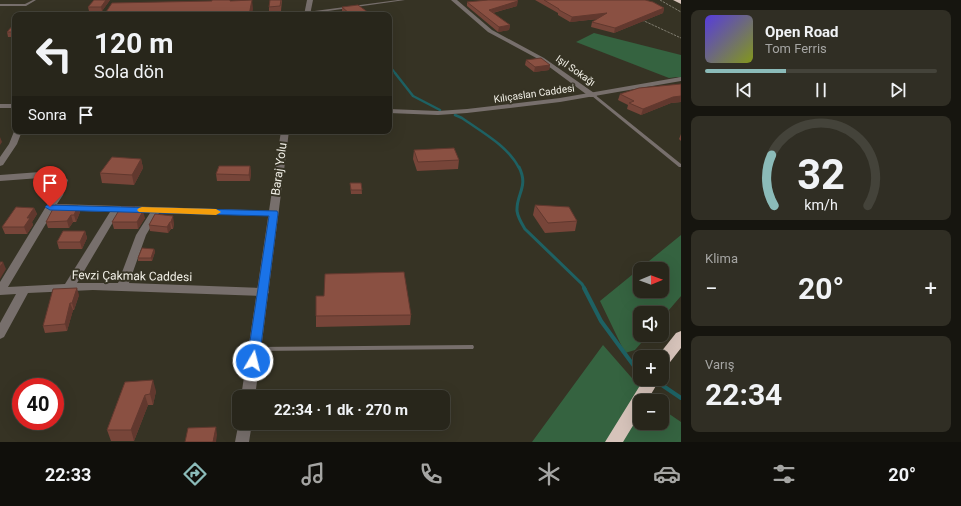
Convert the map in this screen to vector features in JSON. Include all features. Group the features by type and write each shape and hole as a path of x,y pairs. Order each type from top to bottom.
{"highway":[{"path":"676,0 681,2"},
{"path":"669,353 681,338"},
{"path":"614,442 648,386"}],"street":[{"path":"307,12 310,0"},
{"name":"Işıl Sokağı","path":"454,0 490,31 542,59 593,94"},
{"name":"Kılıçaslan Caddesi","path":"392,111 438,113 467,112 593,94 681,79"},
{"path":"0,106 12,106"},
{"path":"0,163 13,144 17,134"},
{"name":"Baraj Yolu","path":"249,390 284,134"},
{"path":"0,178 40,175 59,176 63,180 58,195 0,291"},
{"path":"50,207 274,213"},
{"path":"68,288 116,209"},
{"path":"122,287 141,235 156,210"},
{"name":"Fevzi Çakmak Caddesi","path":"0,291 122,287 263,292"},
{"path":"0,334 24,290"},
{"path":"242,442 244,430"}],"lane":[{"path":"0,5 26,5 35,0"},
{"path":"321,12 404,0"},
{"name":"Işıl Sokağı","path":"593,94 681,166"},
{"path":"255,349 471,347"}],"path":[{"path":"660,0 681,12"},
{"path":"640,20 681,38"}],"green space":[{"path":"594,33 681,55 681,78 669,78 576,42"},
{"path":"681,235 681,296 669,310 669,306 633,306 633,342 642,342 635,350 625,353 600,301 633,274 633,298 669,298 669,262 648,262"},
{"path":"603,345 633,379 633,386 639,386 646,394 633,394 633,430 669,430 669,414 681,422 681,442 532,442"}],"building":[{"path":"94,0 106,0 101,7 88,7"},
{"path":"252,0 250,12 106,12 112,3"},
{"path":"270,0 281,0 280,6 269,7"},
{"path":"488,0 518,1 489,10 510,25 499,27 467,2"},
{"path":"544,0 645,0 653,2 664,8 615,28 592,22 607,13 572,17"},
{"path":"358,5 368,12 348,12 342,7"},
{"path":"12,26 12,32 7,32"},
{"path":"541,58 550,65 535,67 526,60"},
{"path":"681,84 681,96 673,97 643,109 629,103 634,101 620,94 639,88"},
{"path":"454,148 459,160 418,162 414,150"},
{"path":"112,157 141,159 132,175 100,173"},
{"path":"219,166 250,166 249,175 216,174"},
{"path":"39,173 54,174 51,183 33,183"},
{"path":"350,183 361,183 362,190 351,190"},
{"path":"55,205 78,206 74,215 71,215 67,221 46,222"},
{"path":"535,205 569,207 577,221 548,223"},
{"path":"16,207 34,208 27,218 30,218 24,227 2,227"},
{"path":"121,207 135,207 133,211 143,211 137,222 112,222"},
{"path":"155,214 173,216 167,227 149,225"},
{"path":"63,231 85,231 80,242 57,242"},
{"path":"142,248 154,249 151,258 138,258"},
{"path":"404,272 411,315 316,316 316,296 324,296 325,274"},
{"path":"77,288 72,303 70,303 65,324 43,326 53,289"},
{"path":"153,380 150,394 145,395 131,430 107,430 125,382"},
{"path":"216,427 213,442 185,442 188,428"}],"waterway":[{"path":"392,69 396,74"},
{"path":"395,73 413,96 440,110"},
{"path":"455,115 486,134 501,146 519,168"},
{"path":"519,167 523,180 517,211 521,223 525,229 582,284 585,289"},
{"path":"584,288 601,321 633,365"},
{"path":"663,386 681,398"}],"slow traffic":[{"path":"142,210 216,212"}],"route":[{"path":"50,207 274,213 253,361"}]}
